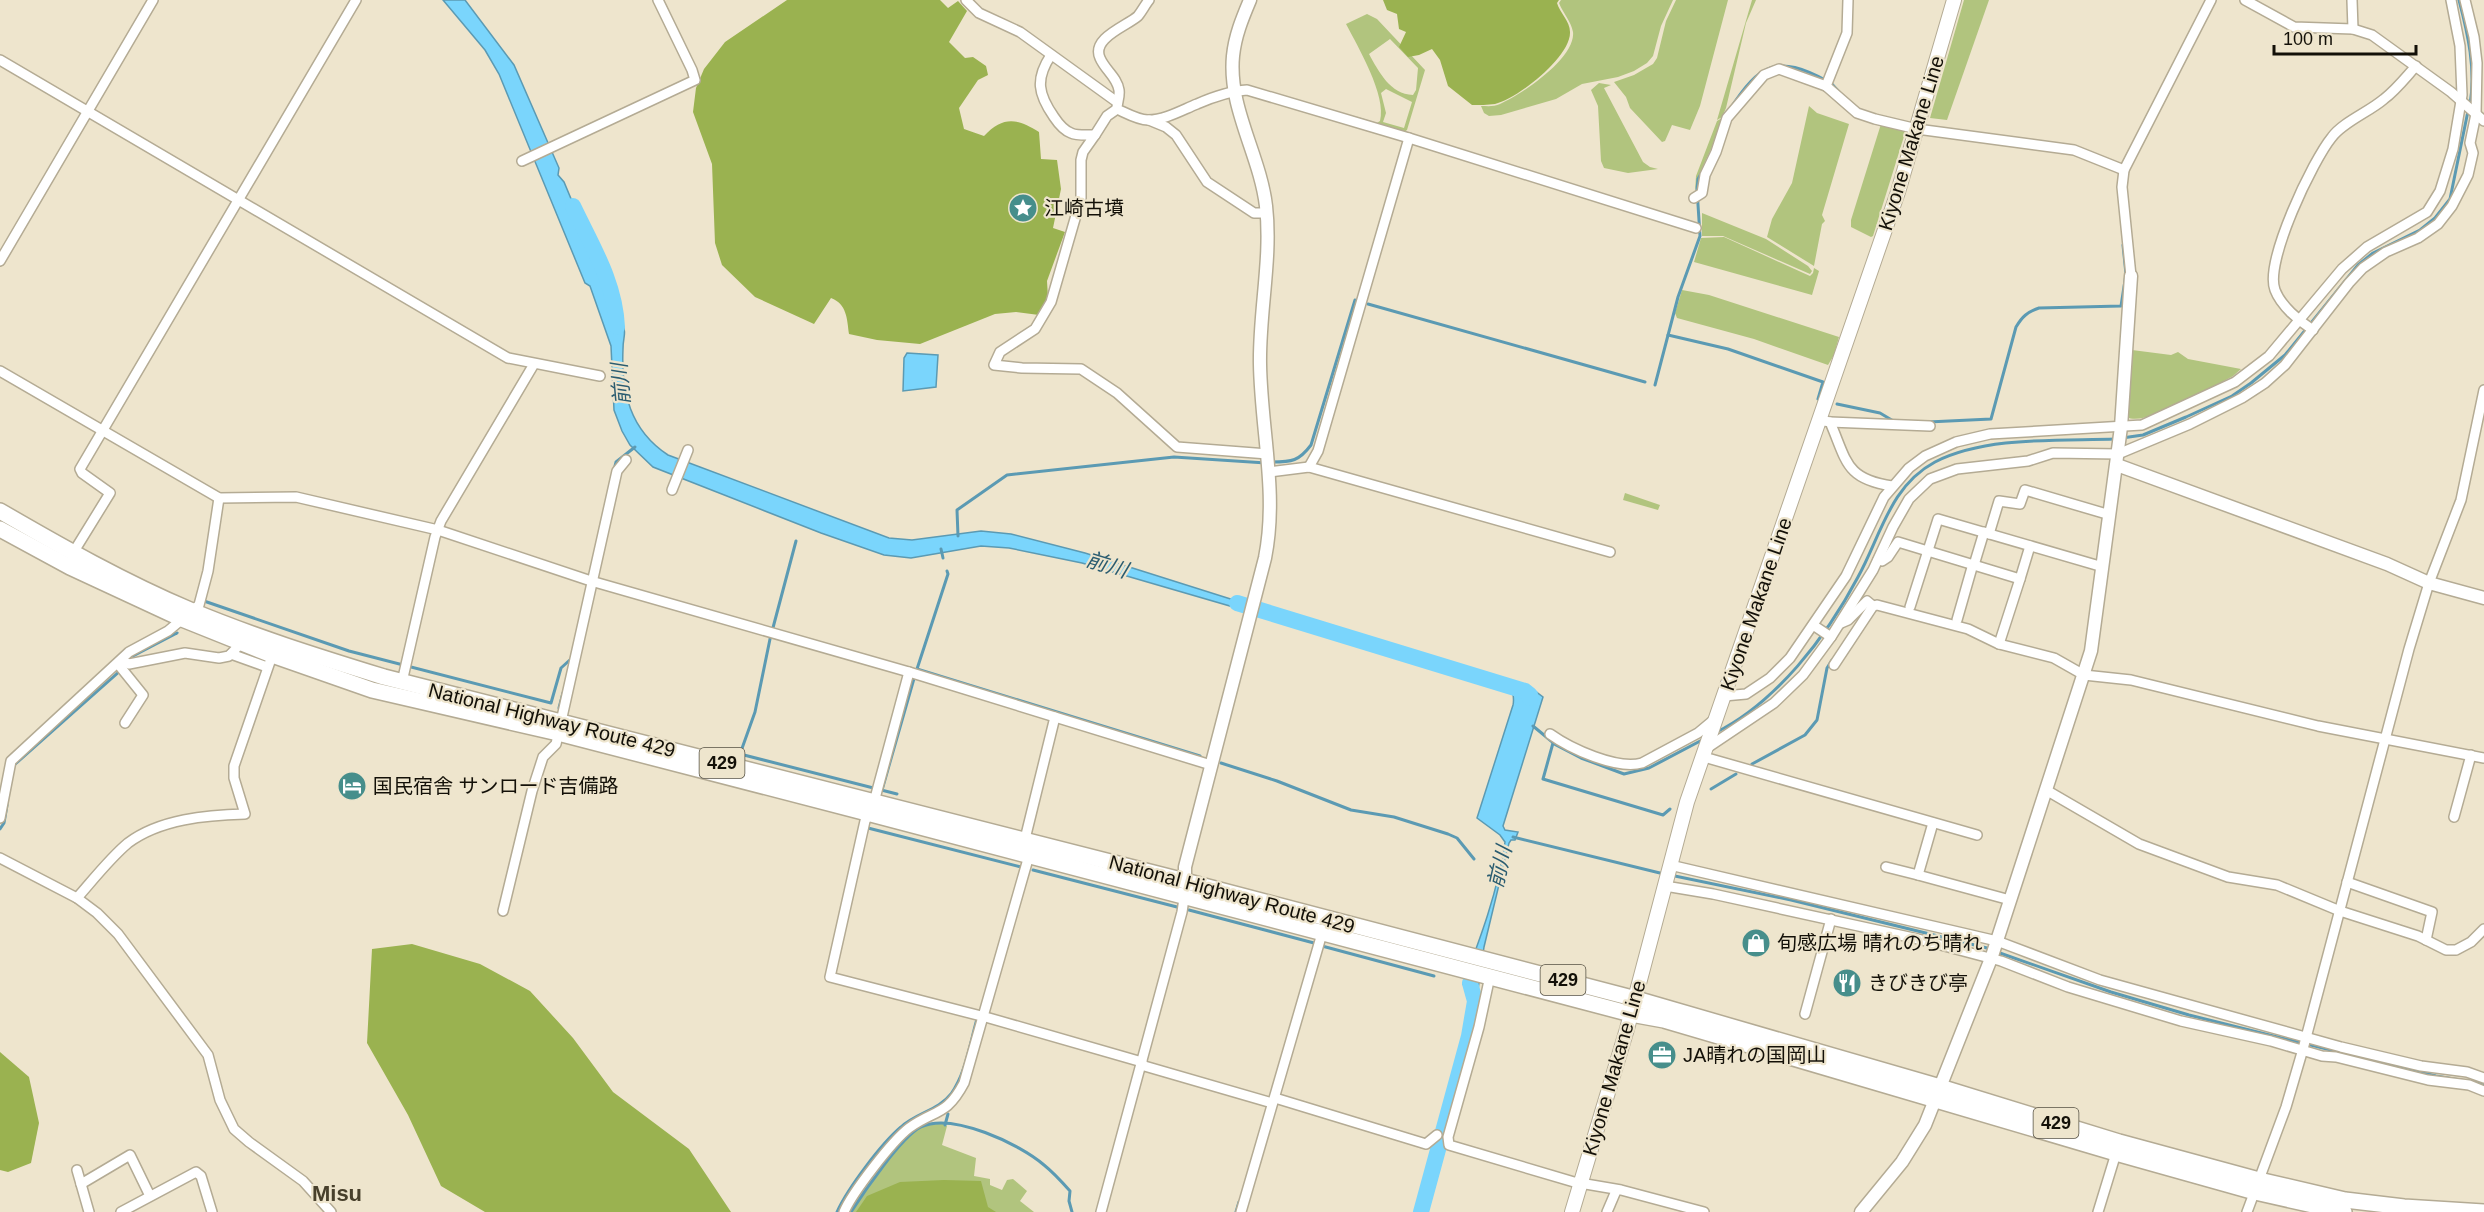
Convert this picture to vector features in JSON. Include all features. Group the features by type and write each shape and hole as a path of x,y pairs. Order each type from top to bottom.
{"highway":[{"name":"National Highway Route 429","path":"0,511 66,554"},
{"name":"National Highway Route 429","path":"0,529 66,554 241,643 372,690 559,728 874,798 1027,848 1463,962 1631,1014 1664,1020 1937,1094"},
{"name":"National Highway Route 429","path":"272,654 404,672 559,728"},
{"name":"National Highway Route 429","path":"1488,971 1636,999 1937,1094 2344,1212"},
{"name":"National Highway Route 429","path":"2257,1186 2404,1207 2484,1212"}],"main road":[{"name":"Kiyone Makane Line","path":"1572,1212 1636,999 1687,802 1825,421 1917,129 1954,0"}],"street":[{"path":"0,261 153,0"},
{"path":"66,554 110,493 82,473 80,469 356,0"},
{"path":"524,160 695,80 658,0"},
{"path":"966,0 979,13 1020,32 1117,105 1166,127 1176,135 1207,182 1254,213 1267,213"},
{"path":"1149,0 1138,15 1100,45 1098,54 1116,81 1119,95 1117,105 1083,152 1081,197 1051,302 1035,329 1000,352 994,365 1022,369 1081,369 1117,393 1177,447 1268,463 1309,467 1610,552"},
{"path":"1101,1212 1142,1064 1185,888 1185,867 1269,537 1272,506 1260,362 1268,234 1267,213 1260,176 1234,91 1232,68 1235,42 1250,0"},
{"path":"1827,83 1847,33 1848,0"},
{"path":"1861,1212 1915,1143 1937,1094 1994,950 2091,651 2121,430 2131,276 2122,187 2124,170 2211,0"},
{"path":"2245,0 2294,27 2353,29 2383,42 2471,110"},
{"path":"2352,0 2353,29"},
{"path":"2118,455 2190,424 2255,391 2285,365 2307,326 2354,256 2418,218 2435,201 2453,149 2471,110 2451,0"},
{"path":"1724,696 1746,694 1770,678 1816,627 1851,568 1875,513 1892,486 1908,468 1925,456 1939,448 1972,438 2008,431 2121,430 2154,421 2235,382 2307,326 2363,268 2386,252 2424,234 2445,217 2468,175 2473,153 2470,143 2474,37 2465,0"},
{"path":"1051,55 1045,64 1041,81 1041,95 1046,106 1058,124 1071,134 1095,135"},
{"path":"0,60 508,358 600,376"},
{"path":"2307,326 2275,291 2274,276 2282,234 2331,137 2384,99 2416,66"},
{"path":"1697,197 1727,118 1764,75 1779,69 1827,83 1857,113 1917,129 2074,150 2124,170"},
{"path":"1149,120 1183,111 1234,91 1247,90 1696,228"},
{"path":"1309,467 1318,451 1409,138"},
{"path":"404,672 438,530 534,364"},
{"path":"0,371 219,498 296,497 438,530 590,581 913,673 1212,765"},
{"path":"2247,1212 2286,1107 2303,1050 2429,584 2461,500 2484,390"},
{"path":"1825,421 1930,426"},
{"path":"1825,421 1852,471 1867,481 1892,486"},
{"path":"672,488 687,451"},
{"path":"1706,750 1784,694 1807,670 1839,624 1878,560 1893,526 1909,499 1918,488 1942,473 1957,469 2028,461 2053,453 2118,455 2387,564 2429,584 2484,598"},
{"path":"503,911 532,790 543,758 556,744 590,581 617,471 626,460"},
{"path":"1957,620 1973,565 1999,501 2020,504 2025,489 2110,515"},
{"path":"0,818 11,761 129,652 168,631 199,605 208,570 219,498"},
{"path":"1910,607 1938,519 2103,567"},
{"path":"1878,560 1882,561 1888,557 1898,542 2020,579"},
{"path":"2000,642 2030,546"},
{"path":"1839,624 1848,620 1867,601 1871,605 1968,629 2000,642 2054,658 2084,675 2131,680 2385,740 2484,758"},
{"path":"1834,665 1871,605"},
{"path":"1816,627 1829,636"},
{"path":"119,663 129,664 185,652 219,658 241,643"},
{"path":"77,898 129,843 146,833 197,817 245,814 234,778 234,766 272,654"},
{"path":"119,663 142,695 125,723"},
{"path":"913,673 874,798 830,977 984,1017 1425,1144 1437,1135"},
{"path":"844,1212 851,1199 903,1133 953,1103 964,1083 984,1017 1027,848 1055,717"},
{"path":"1550,734 1578,750 1633,766 1698,733 1716,719"},
{"path":"1706,750 1977,835"},
{"path":"2454,817 2471,755"},
{"path":"2046,790 2139,844 2228,877 2277,885 2340,911 2426,940 2446,950 2456,950 2471,942 2484,929"},
{"path":"1918,875 1933,823"},
{"path":"0,858 77,898 97,913 118,934 208,1055 220,1100 234,1129 303,1181 331,1212"},
{"path":"1886,867 2010,900"},
{"path":"1667,875 1713,894 1994,950 2068,987 2181,1022 2271,1041 2428,1080 2469,1085 2484,1091"},
{"path":"1667,875 1994,950 2306,1037 2421,1066 2467,1072 2484,1078"},
{"path":"2347,882 2432,912 2426,940"},
{"path":"1805,1014 1831,919"},
{"path":"1241,1212 1324,925"},
{"path":"1488,971 1479,1027 1448,1137 1449,1145 1580,1182 1704,1212"},
{"path":"2098,1212 2117,1148"},
{"path":"81,1184 130,1155 150,1196"},
{"path":"77,1170 89,1212"},
{"path":"121,1212 196,1172 201,1176 212,1212"},
{"path":"1607,1212 1616,1191"}],"green space":[{"path":"787,0 940,0 948,8 958,1 967,11 949,42 965,58 973,57 986,66 988,75 978,80 959,108 964,129 984,136 1004,122 1024,124 1039,132 1041,159 1057,160 1061,189 1053,228 1065,232 1047,281 1048,298 1039,315 1016,312 995,314 920,344 877,340 849,334 843,308 831,298 814,324 755,297 722,265 715,243 712,164 693,112 696,88 704,69 725,42"},
{"path":"1383,0 1559,0 1557,3 1570,32 1562,53 1529,86 1495,104 1472,105 1448,86 1440,60 1432,49 1408,57 1399,47 1406,32 1399,29 1397,14 1387,10"},
{"path":"1561,0 1673,0 1661,26 1653,56 1634,71 1618,77 1582,84 1556,99 1501,115 1489,116 1484,113 1481,106 1498,105 1521,93 1546,74 1566,53 1572,42 1573,32 1559,3"},
{"path":"1676,0 1728,0 1700,106 1690,130 1672,125 1665,141 1662,142 1630,108 1626,97 1614,82 1634,75 1653,64 1657,58 1666,21"},
{"path":"1752,0 1756,0 1746,23 1726,108 1722,117 1717,120"},
{"path":"1964,0 1989,0 1947,120 1930,118"},
{"path":"1367,14 1377,19 1425,70 1407,130 1403,133 1355,116 1377,123 1380,121 1381,111 1370,72 1346,24","holes":["1390,39 1418,68 1416,90 1413,95 1398,91 1386,81 1369,54","1386,89 1412,102 1404,128 1383,122 1386,113 1381,93"]},
{"path":"1599,83 1611,85 1604,88 1643,162 1658,169 1628,173 1604,168 1601,161 1598,106 1591,90"},
{"path":"1809,106 1817,113 1849,124 1822,215 1825,221 1822,224 1814,266 1767,237 1772,219 1792,183"},
{"path":"1722,118 1713,145 1698,177 1695,192 1696,176 1717,121"},
{"path":"1881,124 1906,130 1871,237 1851,227 1851,220"},
{"path":"1702,213 1766,239 1808,266 1812,271 1810,274 1723,236 1702,236"},
{"path":"1724,237 1810,276 1814,268 1819,271 1812,295 1694,262 1701,238"},
{"path":"1682,290 1709,295 1839,337 1834,355 1828,365 1754,339 1677,318 1675,313"},
{"path":"2132,350 2171,355 2178,352 2188,359 2241,369 2233,376 2180,404 2148,417 2136,419 2127,417"},
{"path":"1625,493 1660,505 1658,510 1623,500"},
{"path":"412,944 480,964 530,991 573,1038 613,1092 689,1149 731,1212 485,1212 441,1186 408,1115 367,1043 372,949"},
{"path":"0,1052 29,1077 39,1123 31,1163 8,1172 0,1170"},
{"path":"934,1122 947,1126 942,1145 976,1158 974,1176 990,1179 990,1185 1002,1190 1007,1180 1013,1179 1027,1191 1020,1201 1034,1212 850,1212 857,1199 911,1132"},
{"path":"981,1181 988,1207 996,1212 856,1212 867,1196 900,1182"}],"water":[{"path":"443,0 465,0 514,65 559,168 558,175 564,182 622,321 625,333 624,380 630,409 645,434 668,455 889,538 912,540 981,531 1011,534 1085,553 1256,607 1254,613 1082,563 1009,548 981,546 911,558 884,555 821,533 653,467 630,445 622,431 614,410 611,346 590,286 585,283 499,74 485,50"},
{"path":"907,353 938,355 936,387 903,391 904,358"},
{"path":"1513,684 1535,691 1543,697 1503,826 1505,830 1518,832 1515,840 1509,843 1484,947 1476,1004 1473,1004 1463,984 1493,897 1505,842 1500,835 1477,818 1513,705"}],"waterway":[{"path":"2459,0 2472,65 2470,105"},
{"path":"1730,109 1751,81 1771,68 1782,66 1795,68 1827,81"},
{"path":"1831,83 1840,93"},
{"path":"2122,438 2143,435 2186,417 2232,396 2251,383 2285,355 2358,265 2373,253 2420,230 2435,218 2450,199 2468,111"},
{"path":"1655,385 1678,297 1700,236 1697,189 1698,179 1702,172"},
{"name":"前川","path":"573,206 607,279 617,327"},
{"path":"1928,422 1991,419 2016,327 2028,313 2039,308 2121,306 2126,274 2123,245"},
{"path":"1272,462 1294,460 1311,445 1355,300 1357,301"},
{"path":"1368,304 1645,382"},
{"path":"1668,335 1728,349 1823,382 1818,399"},
{"path":"1837,404 1880,413 1895,422"},
{"path":"1715,733 1759,704 1798,666 1831,622 1858,577 1897,498 1920,472 1935,462 1955,454 2000,444 2047,440 2115,439"},
{"path":"614,470 616,462 635,447"},
{"path":"958,536 957,510 1007,475 1174,457 1266,463"},
{"path":"796,541 770,639 755,712 740,754 897,794"},
{"path":"941,549 943,558"},
{"path":"917,669 948,574 947,571"},
{"path":"204,601 349,651 551,703 561,668 572,658"},
{"name":"前川","path":"1237,603 1525,691 1530,698"},
{"path":"133,656 177,633"},
{"path":"1752,764 1805,735 1817,720 1827,668 1832,660"},
{"path":"917,669 1200,756"},
{"path":"13,766 120,671"},
{"path":"882,790 915,675"},
{"path":"559,708 563,693"},
{"path":"1533,726 1556,745 1581,758 1624,774 1649,768 1704,739"},
{"path":"1553,743 1543,779 1663,815 1670,809"},
{"path":"1221,763 1277,781 1351,810 1394,817 1448,834 1457,838 1474,859"},
{"path":"1711,789 1736,774"},
{"path":"0,829 4,823 7,805"},
{"path":"868,828 1021,867"},
{"path":"1513,837 1664,874"},
{"path":"1033,870 1177,907"},
{"path":"1670,875 1791,900 1991,949"},
{"path":"1189,910 1314,943"},
{"path":"1322,946 1434,976"},
{"path":"1997,952 2111,992 2189,1015 2436,1076 2484,1084"},
{"name":"前川","path":"1421,1212 1469,1036 1475,1001 1470,983"},
{"path":"837,1212 857,1179 893,1135 907,1122 940,1104 951,1094 964,1067 977,1019"},
{"path":"945,1125 948,1114"},
{"path":"851,1212 883,1166 904,1141 921,1127 934,1123 967,1127 985,1133 1033,1157 1051,1171 1070,1191 1069,1201 1072,1212"},
{"path":"1236,1212 1239,1202"}],"place":[{"name":"江崎古墳","path":"1023,208"},
{"name":"国民宿舎 サンロード吉備路","path":"352,786"},
{"name":"旬感広場 晴れのち晴れ","path":"1756,943"},
{"name":"きびきび亭","path":"1847,983"},
{"name":"JA晴れの国岡山","path":"1662,1055"}],"district":[{"name":"Misu","path":"337,1193"}]}
